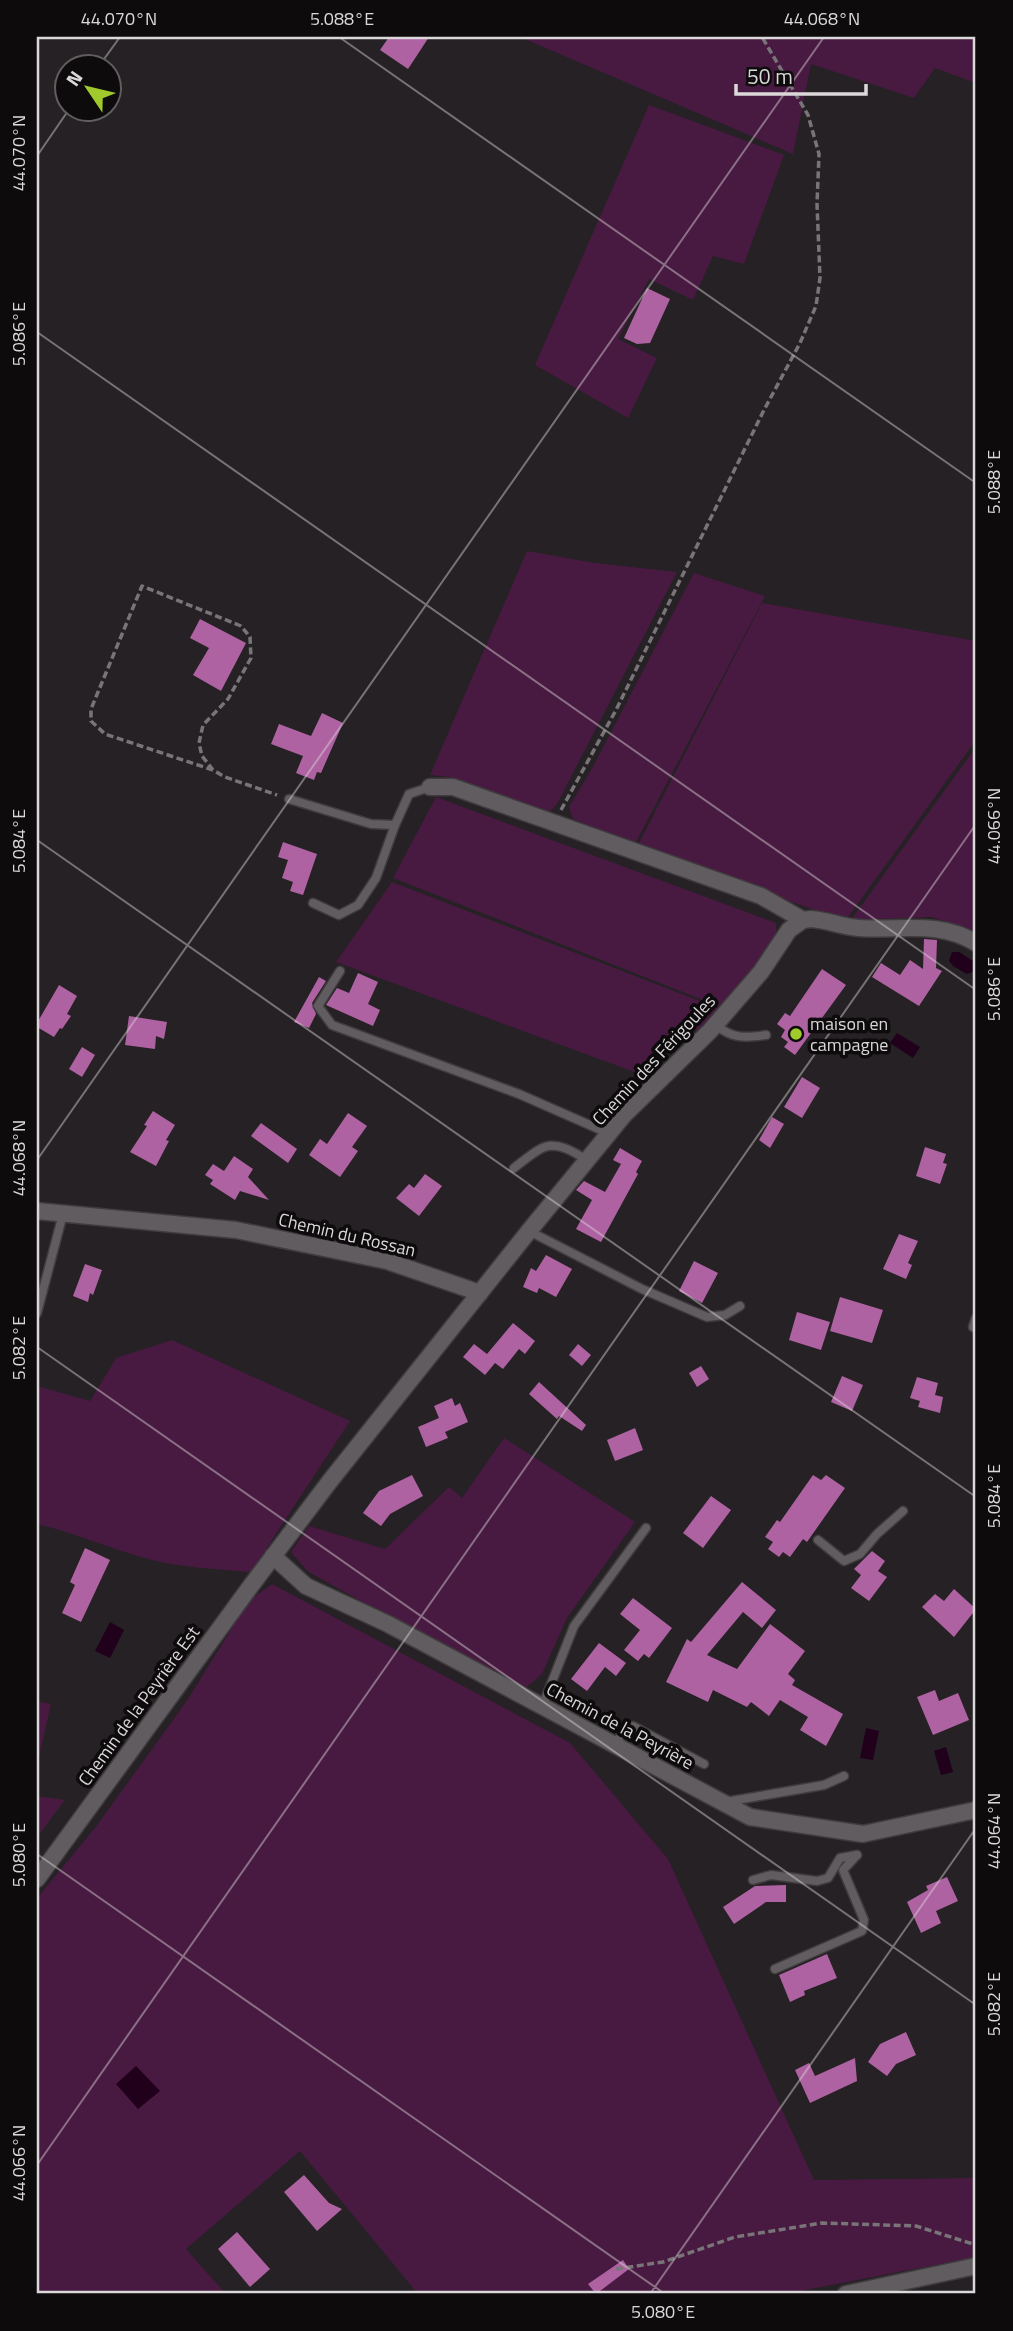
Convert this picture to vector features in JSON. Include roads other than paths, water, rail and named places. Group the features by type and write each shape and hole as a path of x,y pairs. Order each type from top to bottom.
{"street":[{"path":"430,787 453,787 761,896 803,920 817,919 856,928 936,928 953,932 976,943"},
{"name":"Chemin des Férigoules","path":"480,1293 624,1115 716,1025 761,972 789,930 803,920"},
{"name":"Chemin du Rossan","path":"37,1211 236,1230 387,1261 480,1293"},
{"path":"273,1556 480,1293"},
{"name":"Chemin de la Peyrière","path":"273,1556 306,1586 388,1624 750,1817 863,1834 976,1810"},
{"name":"Chemin de la Peyrière Est","path":"37,1879 273,1556"},
{"path":"846,2294 976,2266"}],"lane":[{"path":"313,903 340,915 358,905 376,878 409,794 430,787"},
{"path":"289,799 371,824 395,825"},
{"path":"340,971 318,1006 332,1025 519,1094 610,1133"},
{"path":"716,1025 728,1035 746,1038 766,1035"},
{"path":"514,1168 540,1147 559,1144 588,1161"},
{"path":"37,1313 63,1214"},
{"path":"529,1231 642,1289 707,1317 724,1315 740,1307"},
{"path":"818,1540 844,1561 860,1554 877,1534 903,1511"},
{"path":"542,1706 574,1626 646,1528"},
{"path":"612,1744 633,1726 704,1764"},
{"path":"722,1803 824,1785 844,1776"},
{"path":"753,1880 771,1875 817,1881 828,1878 841,1858 858,1855 843,1870 864,1920 862,1931 775,1969"}],"place":[{"name":"maison en campagne","path":"796,1034"}]}
